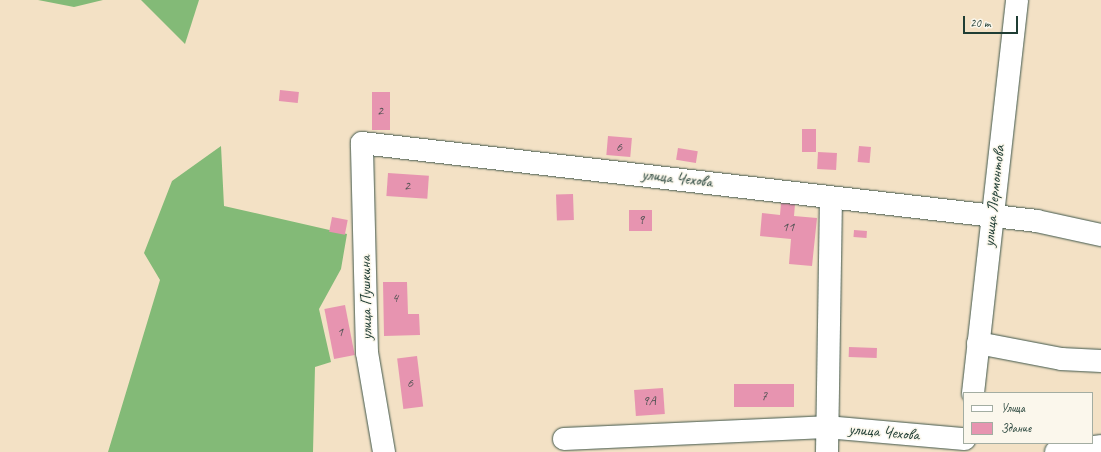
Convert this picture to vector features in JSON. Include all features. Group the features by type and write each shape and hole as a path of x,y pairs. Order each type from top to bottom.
{"street":[{"name":"улица Лермонтова","path":"973,392 1016,0"},
{"name":"улица Чехова","path":"362,143 819,194 831,199 1037,221 1101,235"},
{"name":"улица Пушкина","path":"362,143 367,353 384,452"},
{"path":"827,452 826,427 831,199"},
{"path":"978,343 1061,359 1101,361"},
{"name":"улица Чехова","path":"564,439 826,427 963,439"},
{"path":"1056,452 1101,446"}],"green space":[{"path":"38,0 103,0 74,7"},
{"path":"141,0 199,0 185,44"},
{"path":"221,146 224,206 347,234 341,269 319,309 331,362 315,367 313,452 108,452 160,280 144,253 172,181"}],"building":[{"path":"280,90 299,92 298,103 279,101"},
{"path":"372,92 390,92 390,130 372,130"},
{"path":"802,129 816,129 816,152 802,152"},
{"path":"608,136 632,138 630,157 606,155"},
{"path":"859,146 871,147 870,163 858,162"},
{"path":"678,148 698,151 696,163 676,160"},
{"path":"818,152 837,153 836,170 817,169"},
{"path":"388,173 429,176 427,199 386,196"},
{"path":"573,194 574,220 557,221 556,195"},
{"path":"781,203 795,204 794,216 817,218 812,266 789,264 791,239 760,236 762,213 780,215"},
{"path":"629,210 652,210 652,231 629,231"},
{"path":"332,217 348,220 345,235 329,232"},
{"path":"854,230 867,231 866,238 854,237"},
{"path":"383,282 407,282 408,314 419,314 420,335 384,336"},
{"path":"345,305 355,355 334,359 324,309"},
{"path":"849,347 877,348 877,358 849,357"},
{"path":"417,356 423,407 403,409 397,358"},
{"path":"734,384 794,384 794,407 734,407"},
{"path":"663,388 665,414 636,416 634,390"}]}
